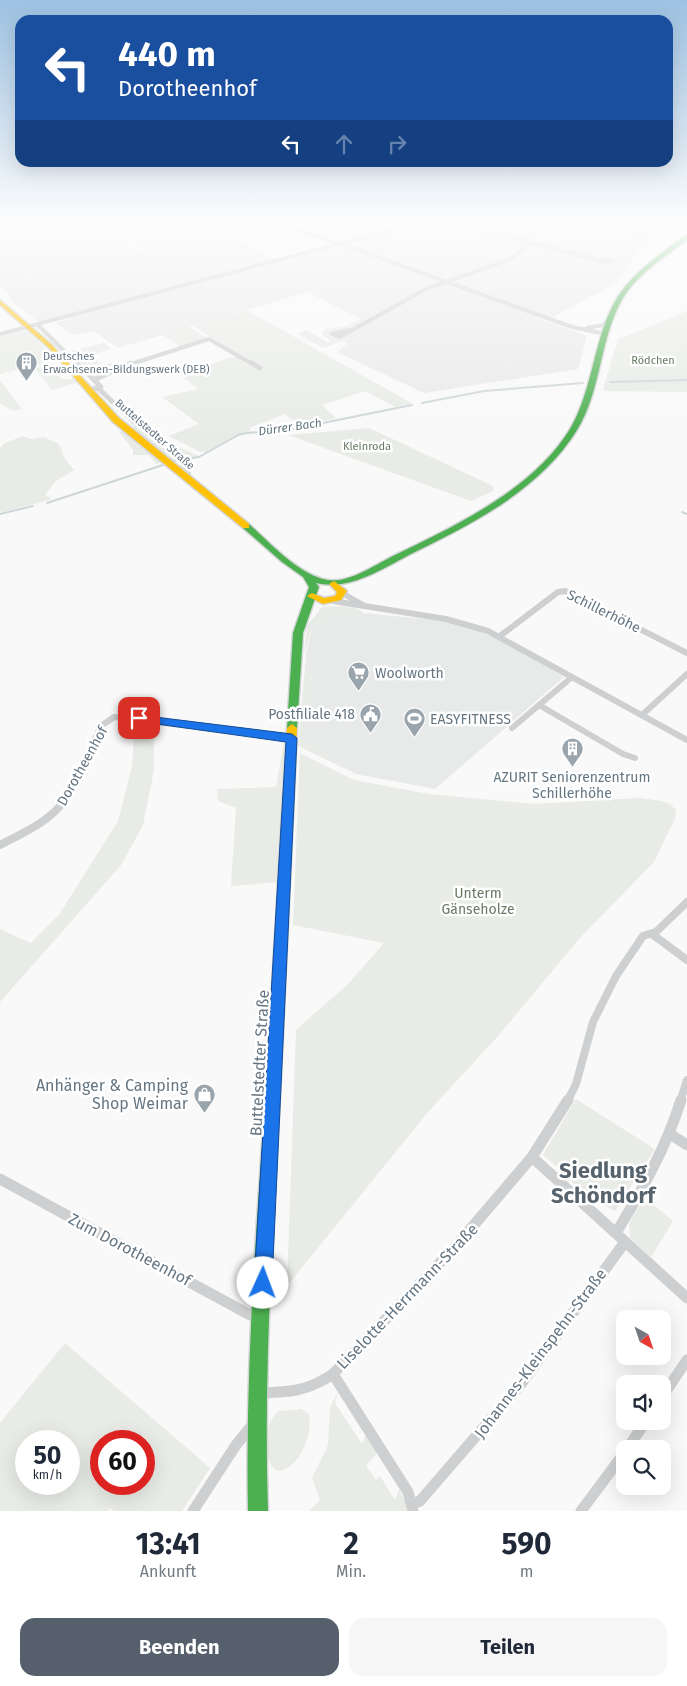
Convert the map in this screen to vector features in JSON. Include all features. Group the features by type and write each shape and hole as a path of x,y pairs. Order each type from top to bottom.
{"main road":[{"path":"328,589 366,572 490,506 520,485 549,460 582,416 612,313 623,295"},
{"name":"Buttelstedter Straße","path":"0,302 34,326 94,386 128,430 304,574 328,589 304,618 298,633 261,1315 256,1465 258,1511"},
{"path":"328,589 329,601"},
{"path":"328,589 329,601"},
{"path":"304,618 329,601"}],"street":[{"path":"0,334 151,295"},
{"path":"351,330 332,334 340,337 418,295"},
{"path":"482,295 565,324 606,334"},
{"path":"565,324 596,327 603,325 612,313"},
{"path":"94,386 134,362 209,339 260,368"},
{"name":"Buttelstedter Straße","path":"94,386 136,424"},
{"path":"328,589 370,608"},
{"name":"Schillerhöhe","path":"500,636 558,592 565,591 687,653"},
{"path":"329,601 456,621 500,636 687,740"},
{"path":"642,715 687,674"},
{"path":"512,728 572,677"},
{"path":"538,705 623,754 635,758"},
{"name":"Dorotheenhof","path":"0,845 36,826 60,808 68,797 101,726 114,718 126,717 292,738"},
{"name":"Liselotte-Herrmann-Straße","path":"259,1393 302,1392 312,1388 333,1374 455,1247 532,1157 559,1116 576,1084 600,1006 640,941 647,934 652,934 687,902"},
{"path":"652,934 687,960"},
{"path":"616,1233 644,1187 670,1134 687,1080"},
{"path":"670,1134 687,1145"},
{"path":"532,1157 687,1298"},
{"name":"Zum Dorotheenhof","path":"0,1179 250,1315 261,1315"},
{"name":"Johannes-Kleinspehn-Straße","path":"412,1508 521,1384 625,1242"},
{"path":"671,1384 687,1360"},
{"path":"333,1374 408,1492 412,1508"},
{"path":"193,1511 236,1445 258,1418"},
{"path":"582,1511 616,1464"}],"shaded area":[{"path":"8,295 299,295 118,348 93,331 74,335 55,323 72,318 70,316 41,324 10,300"},
{"path":"312,295 595,295 553,317 536,317 587,336 578,369 424,393 337,352 348,343 342,341 323,348 297,334 306,330 328,342 331,340 323,336 322,332 326,329 346,326 361,319"},
{"path":"104,343 111,349 91,355 102,365 111,363 116,368 96,379 71,351"},
{"path":"363,613 435,620 459,625 484,633 514,647 564,677 435,789 356,774 304,740 312,676 305,667 312,628 330,617 360,617"}],"green space":[{"path":"247,310 413,404 395,407 365,391 322,405 336,418 300,426 285,414 249,428 251,430 237,434 206,452 200,452 169,436 199,424 162,397 198,389 179,374 239,355 193,326"},
{"name":"Rödchen","path":"687,311 687,392 605,391 603,389 618,339"},
{"path":"188,326 207,338 180,346 161,334"},
{"path":"20,331 28,332 57,360 0,374 0,335"},
{"path":"55,364 60,379 75,379 79,382 52,390 35,368"},
{"path":"0,380 22,409 14,411 0,404"},
{"path":"138,425 146,427 170,443 199,456 171,461 130,428"},
{"name":"Kleinroda","path":"369,428 493,486 493,491 471,501 288,435"},
{"path":"124,430 162,462 156,464 149,455 133,455 133,450 119,432"},
{"path":"23,436 31,439 44,437 59,444 65,459 74,470 56,481 45,495 52,499 0,513 0,448 3,444"},
{"path":"322,607 353,608 363,613 360,617 330,617 312,628 304,655 307,626"},
{"path":"305,667 312,676 304,740 356,774 298,746"},
{"path":"154,722 154,770 143,825 121,865 0,1002 0,929 31,943 59,915 118,821 132,766 135,723"},
{"path":"284,742 287,744 279,882 231,886 236,808 218,801 217,789 276,787"},
{"name":"Unterm Gänseholze","path":"300,753 354,780 429,794 535,804 640,798 662,801 670,804 676,810 675,818 654,862 579,939 499,1035 428,1112 287,1286 296,1030 348,984 384,943 293,925"},
{"path":"576,1099 655,1149 615,1211 579,1192 569,1177 543,1155"},
{"path":"644,1197 673,1221 651,1257 630,1238 629,1224"},
{"path":"65,1343 210,1468 182,1511 114,1511 110,1508 108,1511 0,1511 0,1423"},
{"path":"338,1392 335,1403 362,1444 366,1434 377,1454 366,1465 376,1480 380,1476 395,1500 399,1489 405,1501 407,1511 309,1511 320,1500 312,1478 328,1445 330,1407"},
{"path":"301,1409 309,1414 310,1422 307,1440 298,1458 285,1469 277,1471 268,1459 266,1450 267,1432 270,1423 279,1411"}],"waterway":[{"name":"Dürrer Bach","path":"610,382 687,380"},
{"name":"Dürrer Bach","path":"422,403 484,391 583,383"},
{"name":"Dürrer Bach","path":"173,461 199,457 238,435 246,433 288,430 412,405"},
{"name":"Dürrer Bach","path":"47,503 163,465"},
{"path":"181,465 190,473"},
{"name":"Dürrer Bach","path":"0,514 33,506"},
{"path":"682,512 687,514"}],"traffic: fast":[{"path":"246,526 285,560 307,576 318,581 339,583 362,575 480,514 533,476 555,454 573,430 588,398 606,330 623,295"},
{"path":"292,728 298,633 314,587 306,575"},
{"path":"258,1511 258,1348 274,1075"}],"traffic: slow":[{"path":"0,302 50,346 116,420 246,526"},
{"path":"312,596 323,601 338,598 342,591 334,584"},
{"path":"274,1075 292,728"}],"place":[{"name":"Deutsches Erwachsenen-Bildungswerk (DEB)","path":"27,381"},
{"name":"Woolworth","path":"359,692"},
{"name":"Postfiliale 418","path":"371,733"},
{"name":"EASYFITNESS","path":"414,738"},
{"name":"AZURIT Seniorenzentrum Schillerhöhe","path":"572,768"},
{"name":"Anhänger & Camping Shop Weimar","path":"204,1113"}],"district":[{"name":"Siedlung Schöndorf","path":"603,1182"}],"route":[{"path":"139,718 261,734 278,738 292,738 263,1283"}]}
